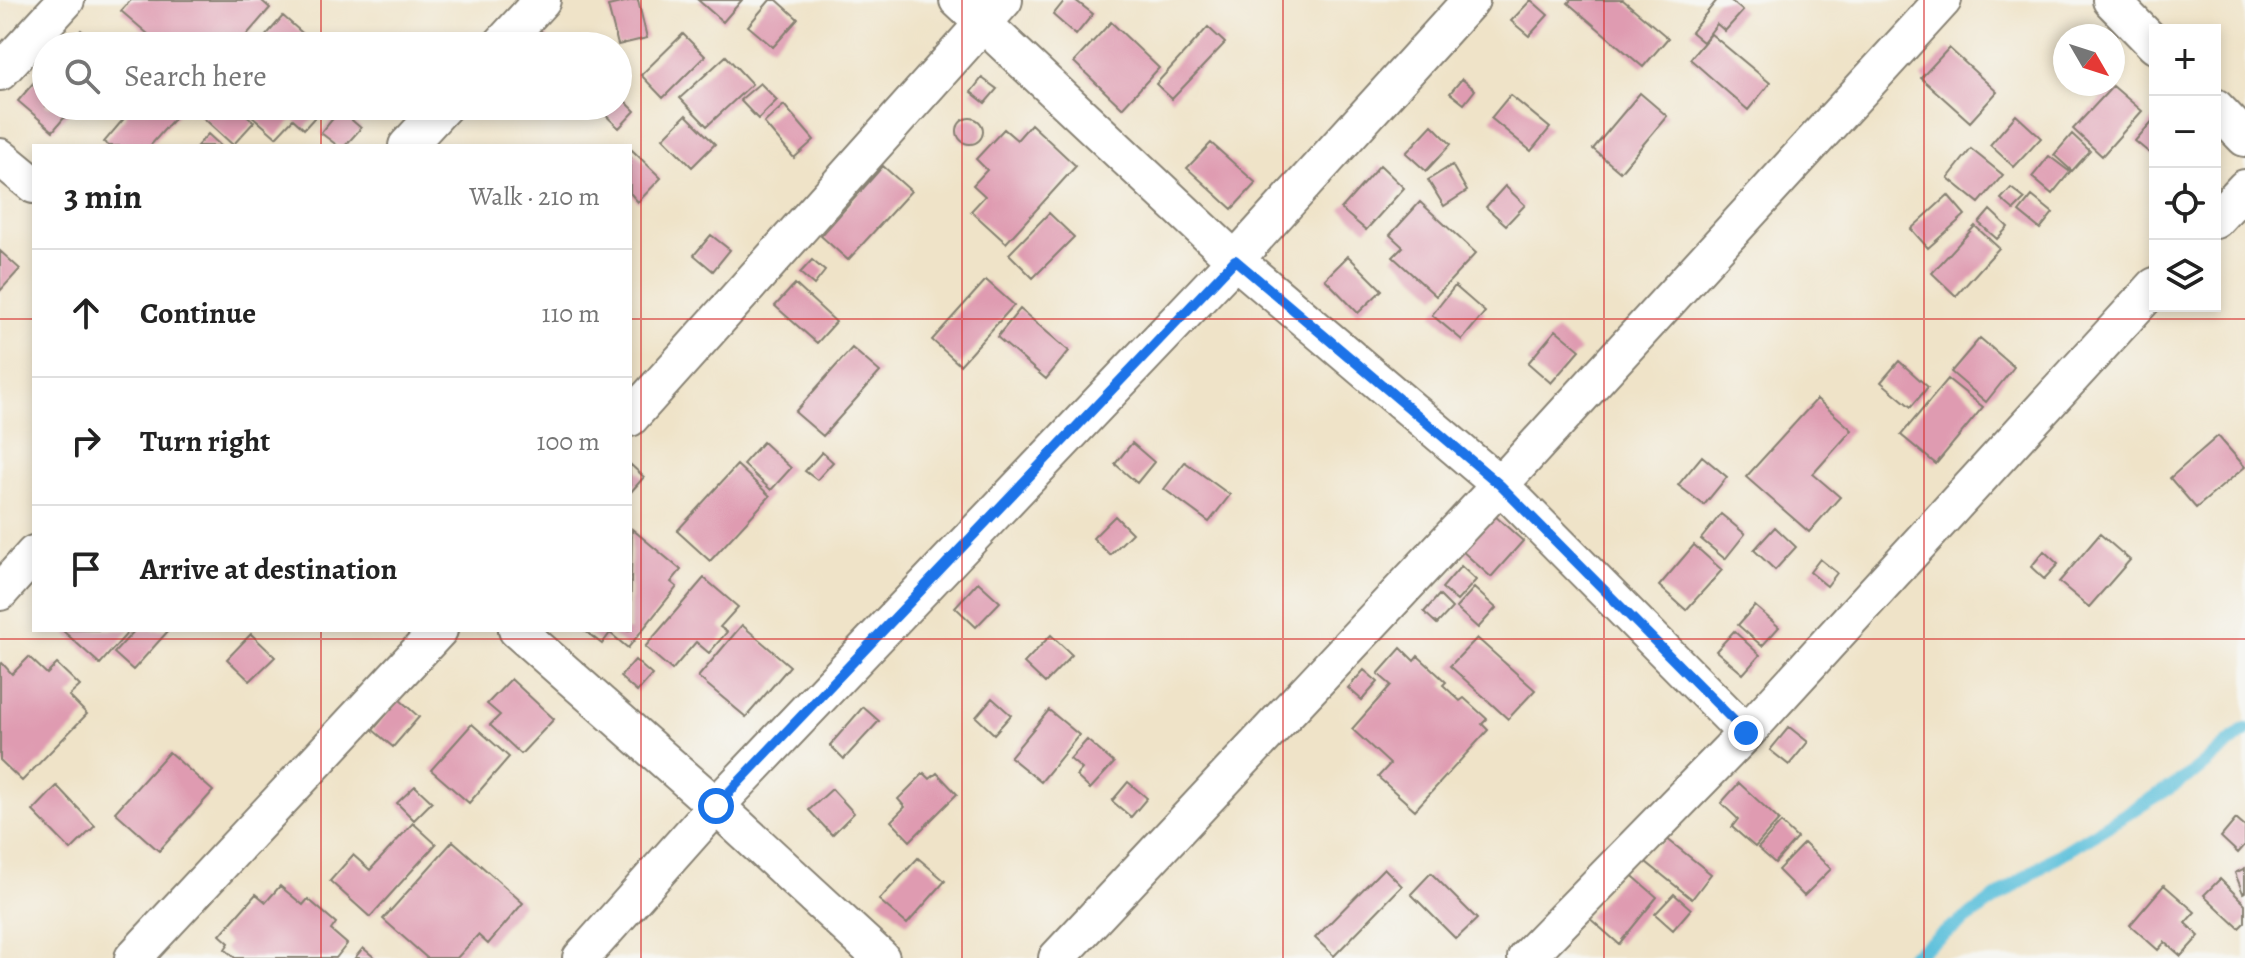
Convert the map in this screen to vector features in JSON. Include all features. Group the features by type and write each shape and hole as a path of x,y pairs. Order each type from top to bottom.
{"street":[{"path":"37,32 66,0"},
{"path":"513,32 542,0"},
{"path":"581,958 716,806 1235,260 1471,0"},
{"path":"1057,958 1500,485 1943,0"},
{"path":"2111,0 2149,39"},
{"path":"632,416 982,7 1235,260 1500,485 1746,733"},
{"path":"0,72 32,37"},
{"path":"2221,113 2245,138"},
{"path":"409,144 431,120"},
{"path":"0,157 32,183"},
{"path":"2221,214 2245,188"},
{"path":"1526,958 1746,733 2149,293"},
{"path":"0,592 32,556"},
{"path":"133,958 437,632"},
{"path":"519,632 716,806 881,958"}],"building":[{"path":"131,0 261,0 270,8 249,32 146,32 121,11"},
{"path":"638,0 647,38 632,42 632,32 615,32 608,6"},
{"path":"698,0 742,0 723,22"},
{"path":"770,0 777,0 798,19 773,47 748,26"},
{"path":"1065,0 1075,0 1093,14 1076,35 1053,15"},
{"path":"1531,0 1548,15 1529,36 1511,21"},
{"path":"1571,0 1623,0 1668,38 1643,67 1568,3"},
{"path":"1717,0 1730,0 1743,11 1725,31 1717,24 1703,42 1691,32"},
{"path":"283,16 301,32 269,32"},
{"path":"1111,22 1159,68 1122,108 1074,62"},
{"path":"1208,27 1225,43 1172,99 1156,84"},
{"path":"683,34 705,56 663,98 641,75"},
{"path":"1711,34 1770,83 1748,110 1690,59"},
{"path":"1949,48 1997,92 1970,122 1921,78"},
{"path":"726,56 752,84 707,126 680,98"},
{"path":"982,78 997,89 985,103 971,92"},
{"path":"1462,79 1475,90 1464,104 1450,93"},
{"path":"760,83 777,100 758,119 740,100"},
{"path":"32,84 32,113 18,101"},
{"path":"1640,93 1667,116 1620,172 1593,149"},
{"path":"1510,95 1550,128 1531,151 1491,118"},
{"path":"2104,96 2125,96 2142,111 2102,156 2073,129"},
{"path":"784,105 814,140 794,158 764,123"},
{"path":"686,115 715,144 692,167 663,138"},
{"path":"2016,115 2041,138 2014,167 1990,145"},
{"path":"970,118 979,122 983,131 979,140 970,144 961,140 957,131 961,122"},
{"path":"40,120 62,120 53,131"},
{"path":"123,120 173,120 152,144 104,142"},
{"path":"206,120 252,120 254,122 232,144"},
{"path":"257,120 292,120 276,137"},
{"path":"294,120 312,120 304,129"},
{"path":"332,120 352,120 361,128 347,144 335,144 321,133"},
{"path":"611,120 627,120 619,128"},
{"path":"1031,124 1076,166 1006,243 971,211 985,196 973,185 987,170 976,159 1004,129 1017,140"},
{"path":"1432,125 1451,144 1426,171 1406,153"},
{"path":"2149,125 2149,153 2135,141"},
{"path":"208,134 219,144 199,144"},
{"path":"2072,134 2090,151 2072,171 2054,155"},
{"path":"1211,143 1256,183 1232,209 1187,168"},
{"path":"1971,149 2003,175 1979,203 1948,178"},
{"path":"632,150 661,178 638,202 632,195"},
{"path":"2049,156 2070,172 2052,194 2032,177"},
{"path":"1380,165 1404,188 1366,230 1341,209"},
{"path":"1452,165 1467,191 1444,206 1428,180"},
{"path":"883,166 911,191 848,260 821,236"},
{"path":"1505,186 1525,205 1506,225 1486,207"},
{"path":"2011,188 2025,199 2014,210 2001,199"},
{"path":"1948,195 1965,215 1928,248 1911,229"},
{"path":"2032,196 2053,213 2040,229 2019,212"},
{"path":"1420,202 1476,253 1436,296 1393,257 1403,247 1390,235"},
{"path":"1990,210 2008,227 1997,239 1979,223"},
{"path":"1049,213 1074,237 1033,278 1009,254"},
{"path":"1975,226 1999,248 1956,296 1932,273"},
{"path":"711,235 730,250 713,271 694,255"},
{"path":"0,251 20,269 0,291"},
{"path":"1348,256 1382,290 1358,313 1325,279"},
{"path":"812,260 825,271 814,285 800,273"},
{"path":"986,280 1014,305 960,365 932,340"},
{"path":"795,284 836,322 817,343 775,306"},
{"path":"1455,286 1485,312 1462,340 1432,315"},
{"path":"1020,309 1069,351 1046,379 997,337"},
{"path":"1556,330 1580,350 1551,383 1528,363"},
{"path":"1980,338 2014,367 1986,402 1951,372"},
{"path":"852,348 880,372 823,436 795,412"},
{"path":"1899,361 1928,387 1911,407 1881,382"},
{"path":"1948,379 1983,407 1936,464 1901,435"},
{"path":"1817,399 1852,430 1813,474 1840,497 1809,532 1746,477"},
{"path":"2218,436 2245,467 2196,508 2170,478"},
{"path":"763,442 791,468 771,490 743,464"},
{"path":"1132,443 1154,462 1137,483 1115,464"},
{"path":"822,452 833,462 817,480 805,471"},
{"path":"1702,456 1727,477 1704,505 1678,485"},
{"path":"1185,462 1230,495 1209,522 1164,489"},
{"path":"737,465 770,496 710,561 677,531"},
{"path":"632,466 644,477 632,491"},
{"path":"1721,514 1745,534 1725,559 1701,539"},
{"path":"1494,515 1523,541 1491,577 1461,550"},
{"path":"1115,516 1132,533 1110,555 1093,538"},
{"path":"1775,527 1796,547 1775,570 1754,550"},
{"path":"632,529 681,570 671,582 677,587 628,648 610,633 602,644 587,632 632,632"},
{"path":"2100,534 2130,560 2089,607 2059,582"},
{"path":"1694,545 1722,570 1686,610 1659,586"},
{"path":"2044,551 2058,564 2044,579 2031,567"},
{"path":"1820,559 1837,573 1827,586 1810,572"},
{"path":"1461,566 1476,580 1457,601 1442,588"},
{"path":"704,578 738,607 720,627 727,632 709,653 696,642 672,670 645,647"},
{"path":"978,582 1000,602 976,627 955,607"},
{"path":"1474,588 1496,608 1478,628 1456,608"},
{"path":"1439,595 1452,608 1437,624 1424,612"},
{"path":"1755,606 1779,627 1762,646 1738,625"},
{"path":"742,625 790,666 746,717 698,677"},
{"path":"1734,631 1760,655 1743,674 1716,651"},
{"path":"64,632 128,632 100,664"},
{"path":"133,632 167,632 133,670 114,653"},
{"path":"251,634 275,657 250,681 227,659"},
{"path":"1051,635 1072,655 1045,683 1024,663"},
{"path":"1477,638 1535,690 1508,719 1450,666"},
{"path":"1401,648 1414,661 1418,656 1446,682 1443,685 1460,701 1464,698 1487,719 1482,724 1488,730 1415,810 1378,777 1390,764 1352,729 1391,685 1378,674"},
{"path":"29,657 47,674 57,664 80,686 69,696 87,714 22,781 0,760 0,665 2,663 12,674"},
{"path":"635,660 652,675 637,692 620,677"},
{"path":"1364,670 1378,682 1362,700 1348,688"},
{"path":"511,679 554,719 521,754 490,725 500,715 487,704"},
{"path":"992,698 1011,715 994,734 976,717"},
{"path":"399,699 419,717 393,747 373,730"},
{"path":"863,707 879,721 844,759 830,745"},
{"path":"1049,710 1079,735 1041,782 1010,757"},
{"path":"472,724 509,757 469,803 431,770"},
{"path":"1789,727 1808,742 1789,765 1770,750"},
{"path":"1087,740 1114,763 1090,789 1076,776 1082,769 1070,759"},
{"path":"169,752 213,791 159,851 115,812"},
{"path":"924,773 930,779 937,773 957,794 910,841 891,821 905,807 898,799"},
{"path":"1128,782 1147,798 1131,817 1112,801"},
{"path":"1739,783 1779,820 1755,847 1732,827 1738,819 1721,803"},
{"path":"57,786 95,826 71,850 33,811"},
{"path":"415,786 432,802 414,820 397,803"},
{"path":"832,789 854,813 832,835 809,810"},
{"path":"2236,819 2245,827 2245,845 2238,853 2221,837"},
{"path":"413,823 436,844 370,917 330,881 353,855 370,870"},
{"path":"1781,823 1797,838 1775,863 1758,848"},
{"path":"1666,838 1711,874 1692,899 1646,862"},
{"path":"453,841 523,903 488,944 478,935 457,958 427,958 383,919"},
{"path":"1804,843 1831,869 1804,896 1778,870"},
{"path":"918,858 945,881 907,924 879,900"},
{"path":"1384,868 1402,886 1334,956 1315,938"},
{"path":"2245,868 2245,892 2243,893 2235,873"},
{"path":"1627,871 1657,897 1619,944 1588,917"},
{"path":"1431,873 1477,919 1456,939 1411,894"},
{"path":"2220,879 2245,904 2245,922 2239,928 2204,895"},
{"path":"2164,885 2195,912 2185,923 2199,936 2181,956 2165,942 2158,950 2130,925"},
{"path":"280,886 303,905 308,899 336,923 331,930 347,944 336,958 235,958 225,949 229,943 220,935 256,894 266,902"},
{"path":"1674,894 1691,909 1673,930 1655,914"},
{"path":"363,948 375,958 355,958"}],"waterway":[{"path":"1909,958 2051,860 2192,774 2245,730"}],"route":[{"path":"716,806 1235,260 1500,485 1746,733"}]}
